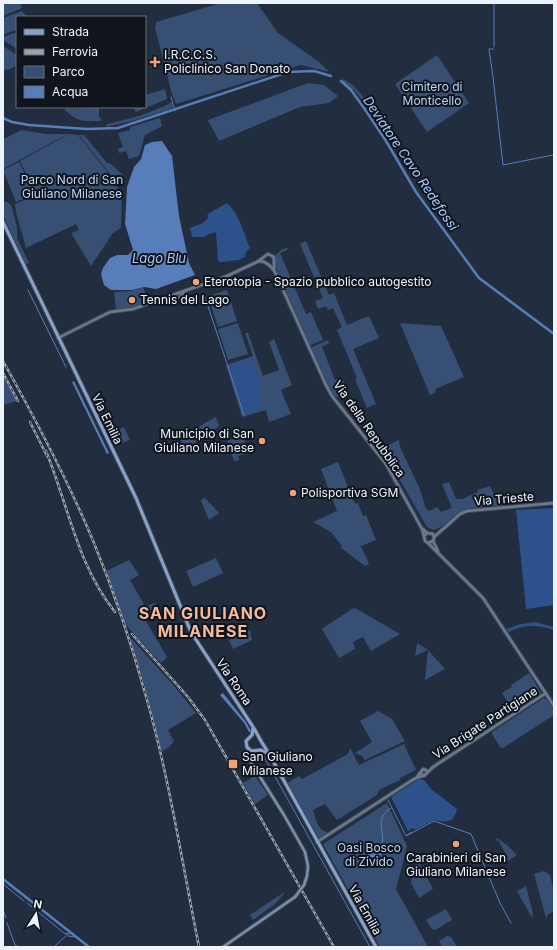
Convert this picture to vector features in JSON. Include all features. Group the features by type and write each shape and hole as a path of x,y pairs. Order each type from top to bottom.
{"main road":[{"name":"Via Emilia","path":"3,222 136,498 189,626"},
{"name":"Via Roma","path":"189,626 260,738"},
{"path":"223,947 295,897 304,885 308,871 308,861 304,852 284,815 248,759 246,741 254,732 253,726"},
{"path":"251,736 260,738 262,744 261,748 252,753 250,757 252,765"},
{"name":"Via Emilia","path":"262,744 376,947"},
{"path":"248,749 251,751 264,751 269,755"}],"street":[{"path":"58,338 110,312 131,310 227,276 258,261 268,254 272,255 274,259 274,262 269,264 258,261"},
{"path":"265,257 265,262"},
{"name":"Via della Repubblica","path":"274,262 275,272"},
{"name":"Via della Repubblica","path":"269,264 275,272 331,394 386,464 422,529 424,536"},
{"path":"169,297 179,298 186,291"},
{"path":"177,293 180,294 180,296"},
{"path":"177,293 177,297"},
{"name":"Via Trieste","path":"434,537 460,514 467,511 554,503"},
{"path":"422,529 432,534 434,537 433,541 440,555"},
{"path":"427,532 424,536 424,540 483,598 554,706"},
{"name":"Via Trieste","path":"432,534 438,532"},
{"path":"428,543 433,541"},
{"name":"Via Brigate Partigiane","path":"426,771 546,693"},
{"path":"317,842 414,779 421,774 422,770 426,771"},
{"path":"421,774 425,776 426,771"}],"green space":[{"path":"3,3 20,3 22,8 3,16"},
{"path":"221,3 257,3 278,33 319,62 329,72 301,65 176,104 155,28 156,22"},
{"path":"22,11 26,16 16,16 16,30 3,35 3,18"},
{"path":"16,34 16,48 3,40 3,37"},
{"path":"3,46 16,54 16,66 3,71 4,52"},
{"name":"Cimitero di Monticello","path":"437,55 469,103 427,132 395,84"},
{"path":"342,79 349,82 363,96 391,140 389,141 357,93 342,81"},
{"path":"308,83 324,85 338,96 329,103 300,107 219,141 208,120"},
{"path":"165,89 167,99 146,108 146,95"},
{"path":"172,102 173,107 170,109 132,121 106,127 108,124 136,117 138,115 139,116"},
{"path":"99,108 99,118 101,118 101,121 86,121 78,119 65,110 65,109"},
{"path":"134,108 146,108 136,112"},
{"path":"160,118 162,126 145,135 139,156 129,159 126,151 119,153 118,149 123,147 118,133 130,130 130,127"},
{"path":"22,130 46,134 68,134 3,169 3,139"},
{"name":"Parco Nord di San Giuliano Milanese","path":"69,134 78,135 113,179 122,197 121,228 113,233 91,266 71,233 79,230 76,224 26,248 16,212 15,204 36,195 20,161"},
{"path":"79,135 84,135 107,163 110,163 124,176 118,184"},
{"path":"19,162 35,194 16,202 3,170"},
{"path":"3,201 8,202 12,207 17,228 17,238 29,263 25,264 3,215"},
{"path":"306,241 329,295 334,293 347,325 369,316 379,338 353,349 376,404 367,408 355,379 357,378 337,330 342,327 333,308 328,310 326,306 318,309 315,301 323,298 300,244"},
{"path":"286,248 289,249 280,253 306,314 311,312 323,340 311,345 276,268 276,255 281,250"},
{"name":"Tennis del Lago","path":"143,287 149,302 139,306 116,310 114,292 131,291"},
{"path":"227,290 237,321 218,327 208,296"},
{"path":"238,323 248,354 228,360 218,329"},
{"path":"400,323 441,326 464,377 435,389 436,392 430,395"},
{"path":"245,333 248,333 263,376 279,370 269,342 274,339 292,385 281,390 291,414 269,422 266,410 242,417 226,365 253,356"},
{"path":"328,340 329,343 322,347 335,380 342,378 349,394 341,397 333,395 311,349 312,347"},
{"path":"3,376 17,401 3,405"},
{"path":"216,417 219,426 199,441 192,433 203,424"},
{"path":"124,427 130,440 122,443 116,431"},
{"path":"187,430 198,444 187,452 179,437"},
{"path":"243,435 248,453 238,456 239,460 234,461 227,441"},
{"path":"399,440 400,447 419,487 426,509 429,511 437,507 441,512 452,508 442,484 449,482 456,499 462,499 478,492 477,490 490,486 494,495 502,493 505,500 504,506 465,510 460,512 438,529 434,530 427,527 389,461 380,449"},
{"path":"338,462 353,500 356,504 358,503 363,516 366,515 376,540 361,546 369,564 365,566 341,548 342,546 331,532 313,522 337,511 321,469"},
{"path":"204,497 219,513 209,520 201,501"},
{"path":"216,558 223,573 193,587 186,571"},
{"path":"129,560 139,575 130,580 145,606 155,603 160,611 144,618 167,657 161,663 125,624 106,571"},
{"path":"355,608 400,634 371,651 363,637 353,642 355,649 339,658 322,629"},
{"path":"250,630 252,640 233,649 229,640"},
{"path":"129,636 175,687 196,713 168,730 174,741 169,747 161,752 145,687"},
{"path":"417,643 428,650 415,656"},
{"path":"428,650 445,669 425,680"},
{"path":"529,673 541,693 514,712 502,693"},
{"path":"544,698 551,705 554,715 503,748 500,747 492,732"},
{"path":"378,711 392,719 405,741 365,760 362,756 355,753 372,742 360,721"},
{"path":"404,744 416,770 379,790 377,795 337,820 325,804 313,810 319,827 328,833 321,839 318,837 286,784 299,776 302,779 348,754 350,748 359,765"},
{"path":"255,776 268,795 255,804 243,783"},
{"name":"Oasi Bosco di Zivido","path":"387,803 407,846 396,889 428,947 380,947 323,844"},
{"path":"497,838 517,855 508,861 508,858 498,840 496,840"},
{"path":"418,861 433,889 419,898 411,883 416,862"},
{"path":"544,871 550,875 554,891 554,911 547,915 546,918 534,874"},
{"path":"526,886 533,913 532,918 517,891"},
{"path":"283,893 284,894 275,904 253,920 250,915"},
{"path":"446,909 452,920 435,930 432,929 426,920"},
{"path":"447,936 451,937 457,947 442,947 439,941"}],"shaded area":[{"path":"227,203 235,212 250,248 246,252 245,257 239,260 221,262 218,261 216,232 204,237 192,237 190,228 203,223 208,218 208,215 206,215"},
{"path":"252,358 258,374 260,409 245,414 229,365"},
{"path":"554,508 554,605 526,609 516,510"},
{"path":"535,622 554,627 554,630 531,626 515,629 509,632 506,629 521,624"},
{"path":"419,779 424,780 431,789 457,809 456,814 449,821 442,822 434,820 415,830 413,828 408,831 391,797"}],"water":[{"name":"Lago Blu","path":"162,141 172,156 179,216 189,263 195,275 156,289 144,287 132,290 111,290 104,285 101,274 103,268 110,258 117,255 128,255 133,250 125,224 127,187 134,167 141,159 145,145 152,142"},
{"path":"74,381 109,453 107,454 72,382"},
{"path":"223,693 246,722 251,731 249,732 244,723 220,695"},
{"path":"379,848 382,850 381,854 375,864 372,864 368,858 368,852"}],"waterway":[{"path":"494,3 494,47"},
{"path":"493,49 489,49 503,165 553,155"},
{"name":"Deviatore Cavo Redefossi","path":"3,118 12,122 29,125 87,129 118,128 288,72 314,71 331,76"},
{"name":"Deviatore Cavo Redefossi","path":"341,81 351,90 364,108 386,141 416,192 479,278 554,334"},
{"path":"171,97 175,111"},
{"path":"28,290 66,367"},
{"path":"204,294 244,415"},
{"path":"262,753 370,947"},
{"path":"388,800 406,836 434,821 471,834 500,903 511,923"},
{"path":"380,849 383,838 381,823 382,818 391,808"},
{"path":"407,835 412,832"},
{"path":"3,879 89,947"},
{"path":"3,884 24,901"},
{"path":"27,903 64,933 69,934"},
{"path":"3,910 6,918"},
{"path":"7,923 15,945 19,947"},
{"path":"54,947 70,932"},
{"path":"68,936 76,937"},
{"path":"33,947 53,947"}],"railway":[{"path":"3,361 73,496 101,561 122,617 154,724 175,819 199,947"},
{"path":"3,373 18,401"},
{"path":"30,422 47,456"},
{"path":"46,451 83,556 102,594 115,612"},
{"path":"132,634 188,697 205,720 334,947"}],"place":[{"name":"I.R.C.C.S. Policlinico San Donato","path":"155,62"},
{"name":"Eterotopia - Spazio pubblico autogestito","path":"196,282"},
{"name":"Tennis del Lago","path":"132,300"},
{"name":"Municipio di San Giuliano Milanese","path":"262,441"},
{"name":"Polisportiva SGM","path":"293,493"},
{"name":"San Giuliano Milanese","path":"233,764"},
{"name":"Carabinieri di San Giuliano Milanese","path":"456,844"}],"district":[{"name":"SAN GIULIANO MILANESE","path":"203,622"}]}
